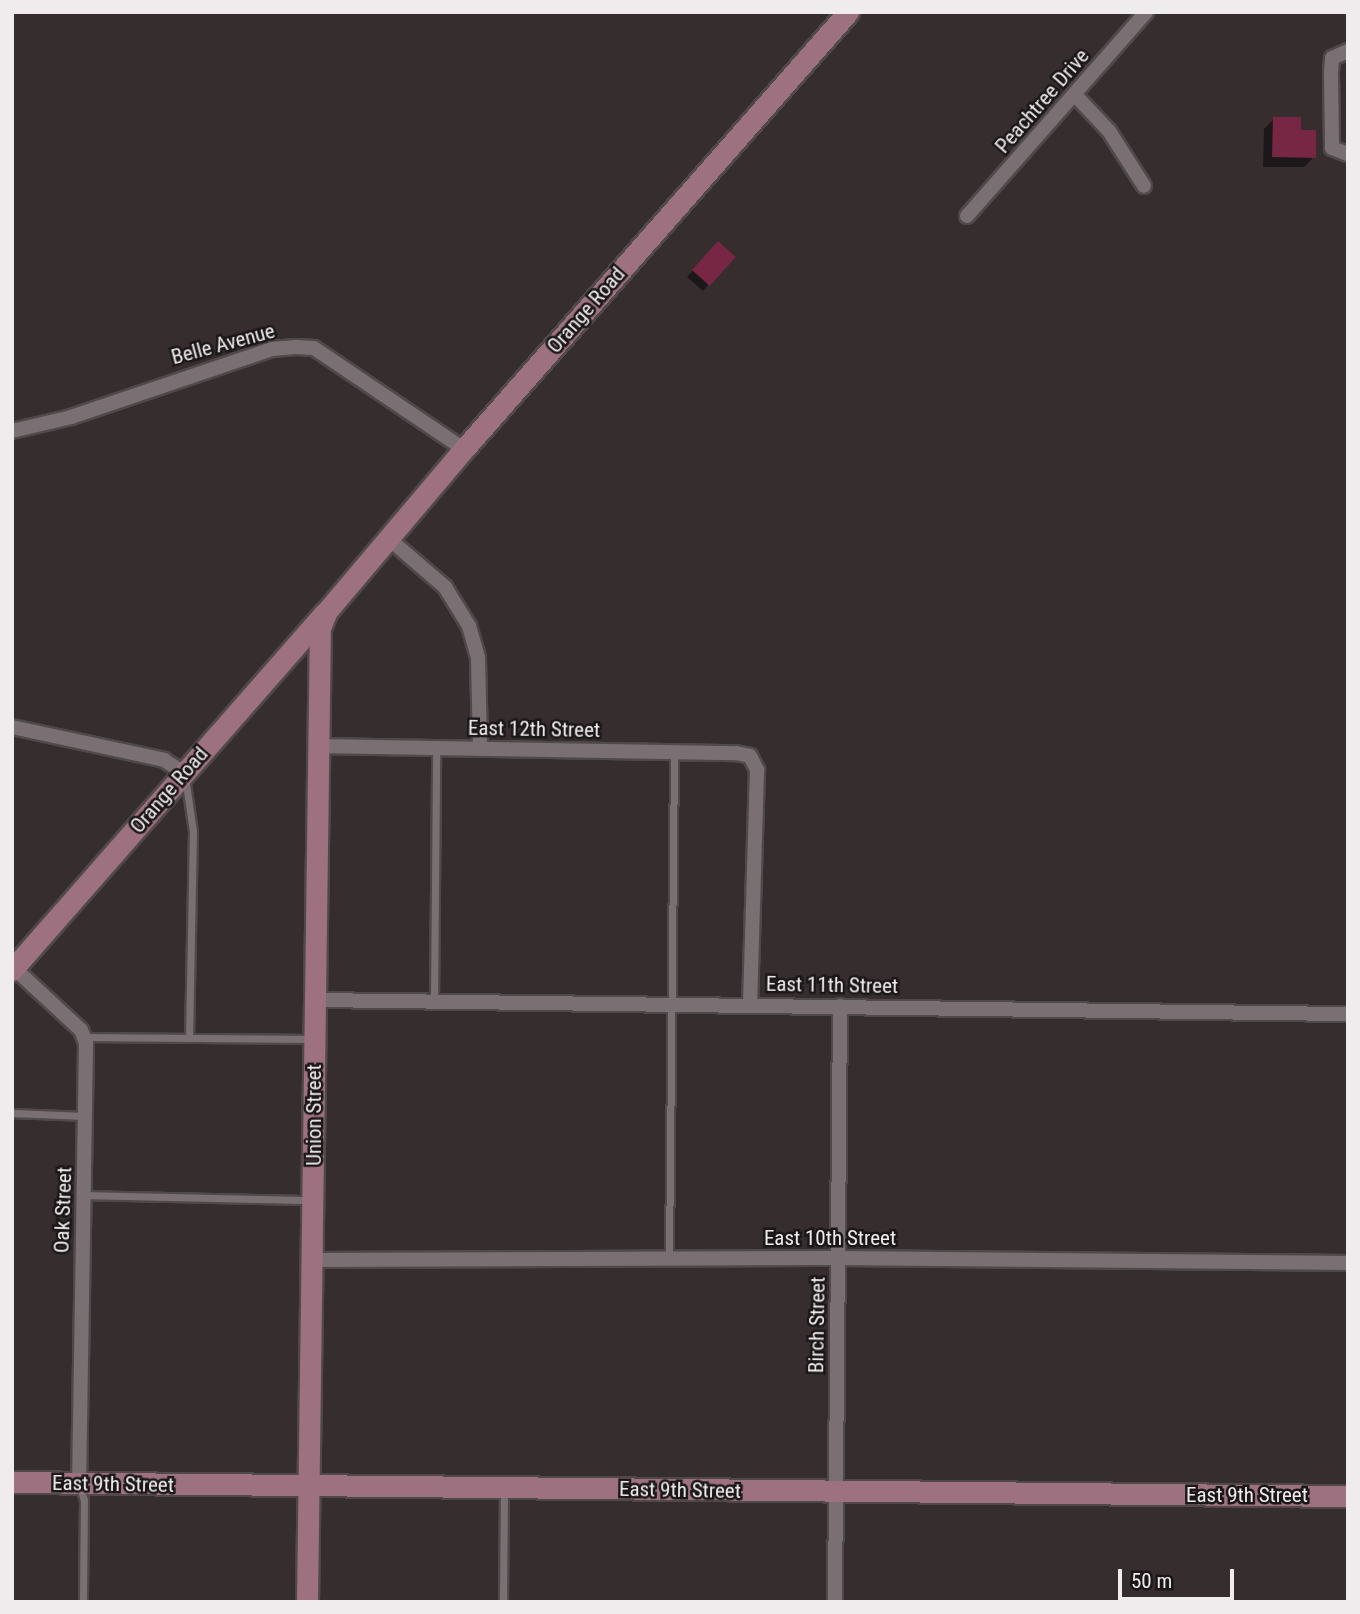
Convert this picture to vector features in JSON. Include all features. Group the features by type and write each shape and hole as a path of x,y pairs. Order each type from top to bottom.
{"street":[{"name":"Orange Road","path":"13,969 184,773 324,619 464,449 848,12"},
{"name":"Peachtree Drive","path":"967,216 1076,96 1146,12"},
{"path":"1348,51 1337,52 1332,58 1331,73 1332,148 1348,154"},
{"path":"1076,96 1109,131 1144,186"},
{"name":"Belle Avenue","path":"12,431 71,417 272,349 296,347 314,348 464,449"},
{"path":"388,538 445,587 469,626 478,658 480,749"},
{"name":"Union Street","path":"307,1602 314,1200 317,746 324,619"},
{"path":"12,727 164,760 184,773"},
{"name":"East 12th Street","path":"317,746 674,751 750,756 757,770 750,1005"},
{"path":"13,969 83,1037"},
{"name":"East 11th Street","path":"315,1000 1348,1014"},
{"name":"Birch Street","path":"835,1602 840,1006"},
{"name":"Oak Street","path":"79,1483 87,1116 83,1037"},
{"name":"East 10th Street","path":"313,1260 839,1258 1348,1264"},
{"name":"East 9th Street","path":"12,1482 1348,1496"}],"lane":[{"path":"434,1002 436,748"},
{"path":"669,1259 674,751"},
{"path":"184,773 191,796 193,831 189,1038"},
{"path":"83,1037 315,1039"},
{"path":"12,1113 87,1116"},
{"path":"84,1195 314,1200"},
{"path":"79,1483 83,1500 83,1602"},
{"path":"503,1602 504,1488"}],"building":[{"path":"1273,117 1301,117 1301,130 1316,130 1316,158 1272,157"},
{"path":"718,241 736,257 710,286 692,270"}]}
